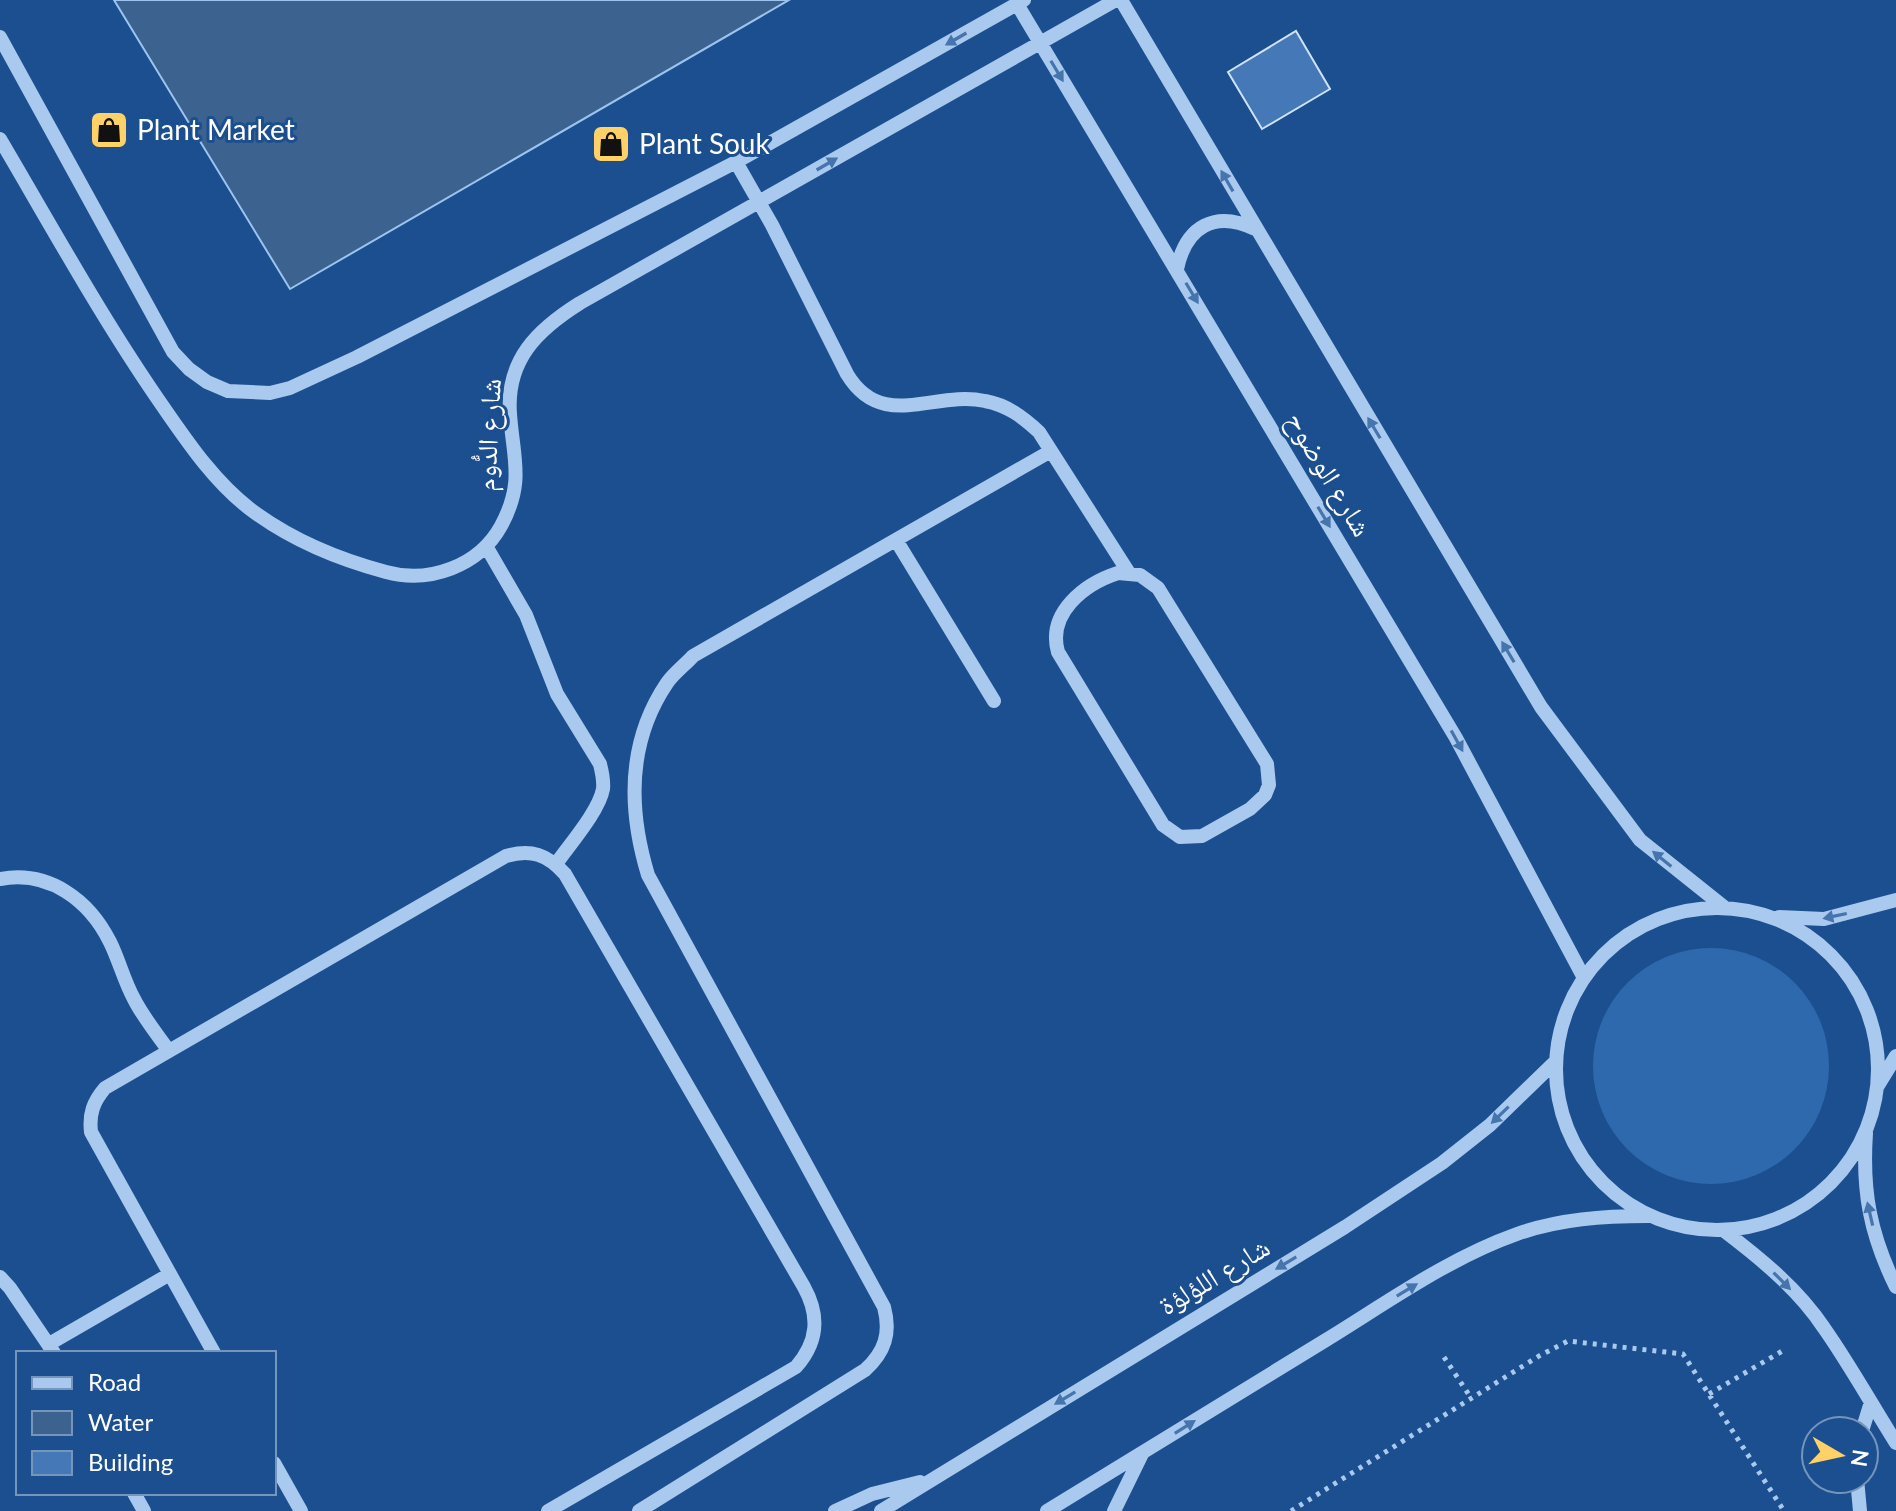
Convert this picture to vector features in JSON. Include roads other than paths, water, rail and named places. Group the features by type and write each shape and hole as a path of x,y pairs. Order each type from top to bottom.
{"street":[{"name":"شارع الدُّوم","path":"0,139 134,365 223,486 250,509 317,549 399,576 424,576 447,571 468,561 486,546 500,527 510,506 517,460 510,396 521,358 545,327 580,303 1119,0"},
{"path":"1119,0 1541,707 1640,840 1724,907"},
{"name":"شارع الوضوح","path":"1020,2 1040,44 1456,738 1584,978"},
{"path":"0,37 173,352 207,382 228,391 270,393 324,373 736,162 1020,2"},
{"path":"736,162 847,374 861,394 871,401 895,407 965,398 996,404 1024,417 1039,432 1129,573 1140,575 1158,588 1267,764 1269,785 1258,803 1202,836 1180,837 1163,825 1064,662 1055,641 1058,618 1072,601 1108,576 1129,573"},
{"path":"1177,269 1181,251 1190,236 1205,225 1222,220 1239,221 1256,229"},
{"path":"639,1511 865,1370 884,1347 888,1320 884,1307 648,875 638,842 633,809 634,775 640,742 651,710 669,680 693,656 1051,451"},
{"path":"896,540 994,701"},
{"path":"486,546 526,615 557,694 600,764 603,789 598,802 556,864"},
{"path":"213,1351 91,1132 91,1108 105,1088 506,856 534,852 556,864 565,874 813,1303 816,1322 807,1355 796,1367 548,1511"},
{"path":"0,879 26,877 43,880 59,886 86,907 110,942 135,1002 169,1051"},
{"path":"1866,1130 1843,1170 1809,1202 1768,1222 1723,1230 1685,1228 1649,1216 1609,1190 1579,1153 1561,1108 1556,1061 1564,1017 1584,978 1611,947 1645,924 1683,910 1724,907 1772,916 1824,919 1896,900"},
{"path":"1772,916 1810,936 1842,966 1864,1002 1876,1044 1877,1087 1866,1130 1863,1174 1868,1210 1883,1260 1896,1287"},
{"path":"1877,1087 1896,1056"},
{"name":"شارع اللؤلؤة","path":"881,1511 1345,1227 1430,1171 1490,1125 1556,1061"},
{"path":"1047,1511 1478,1249 1519,1233 1561,1222 1605,1216 1649,1216"},
{"path":"1723,1230 1755,1254 1823,1326 1896,1443"},
{"path":"0,1277 52,1349 170,1274"},
{"path":"1867,1415 1871,1402"},
{"path":"1114,1511 1142,1453"},
{"path":"276,1467 301,1511"},
{"path":"835,1511 872,1494 932,1479"}],"water":[{"path":"114,0 789,0 290,289"}],"place":[{"name":"Plant Market","path":"109,130"},
{"name":"Plant Souk","path":"611,144"}]}
